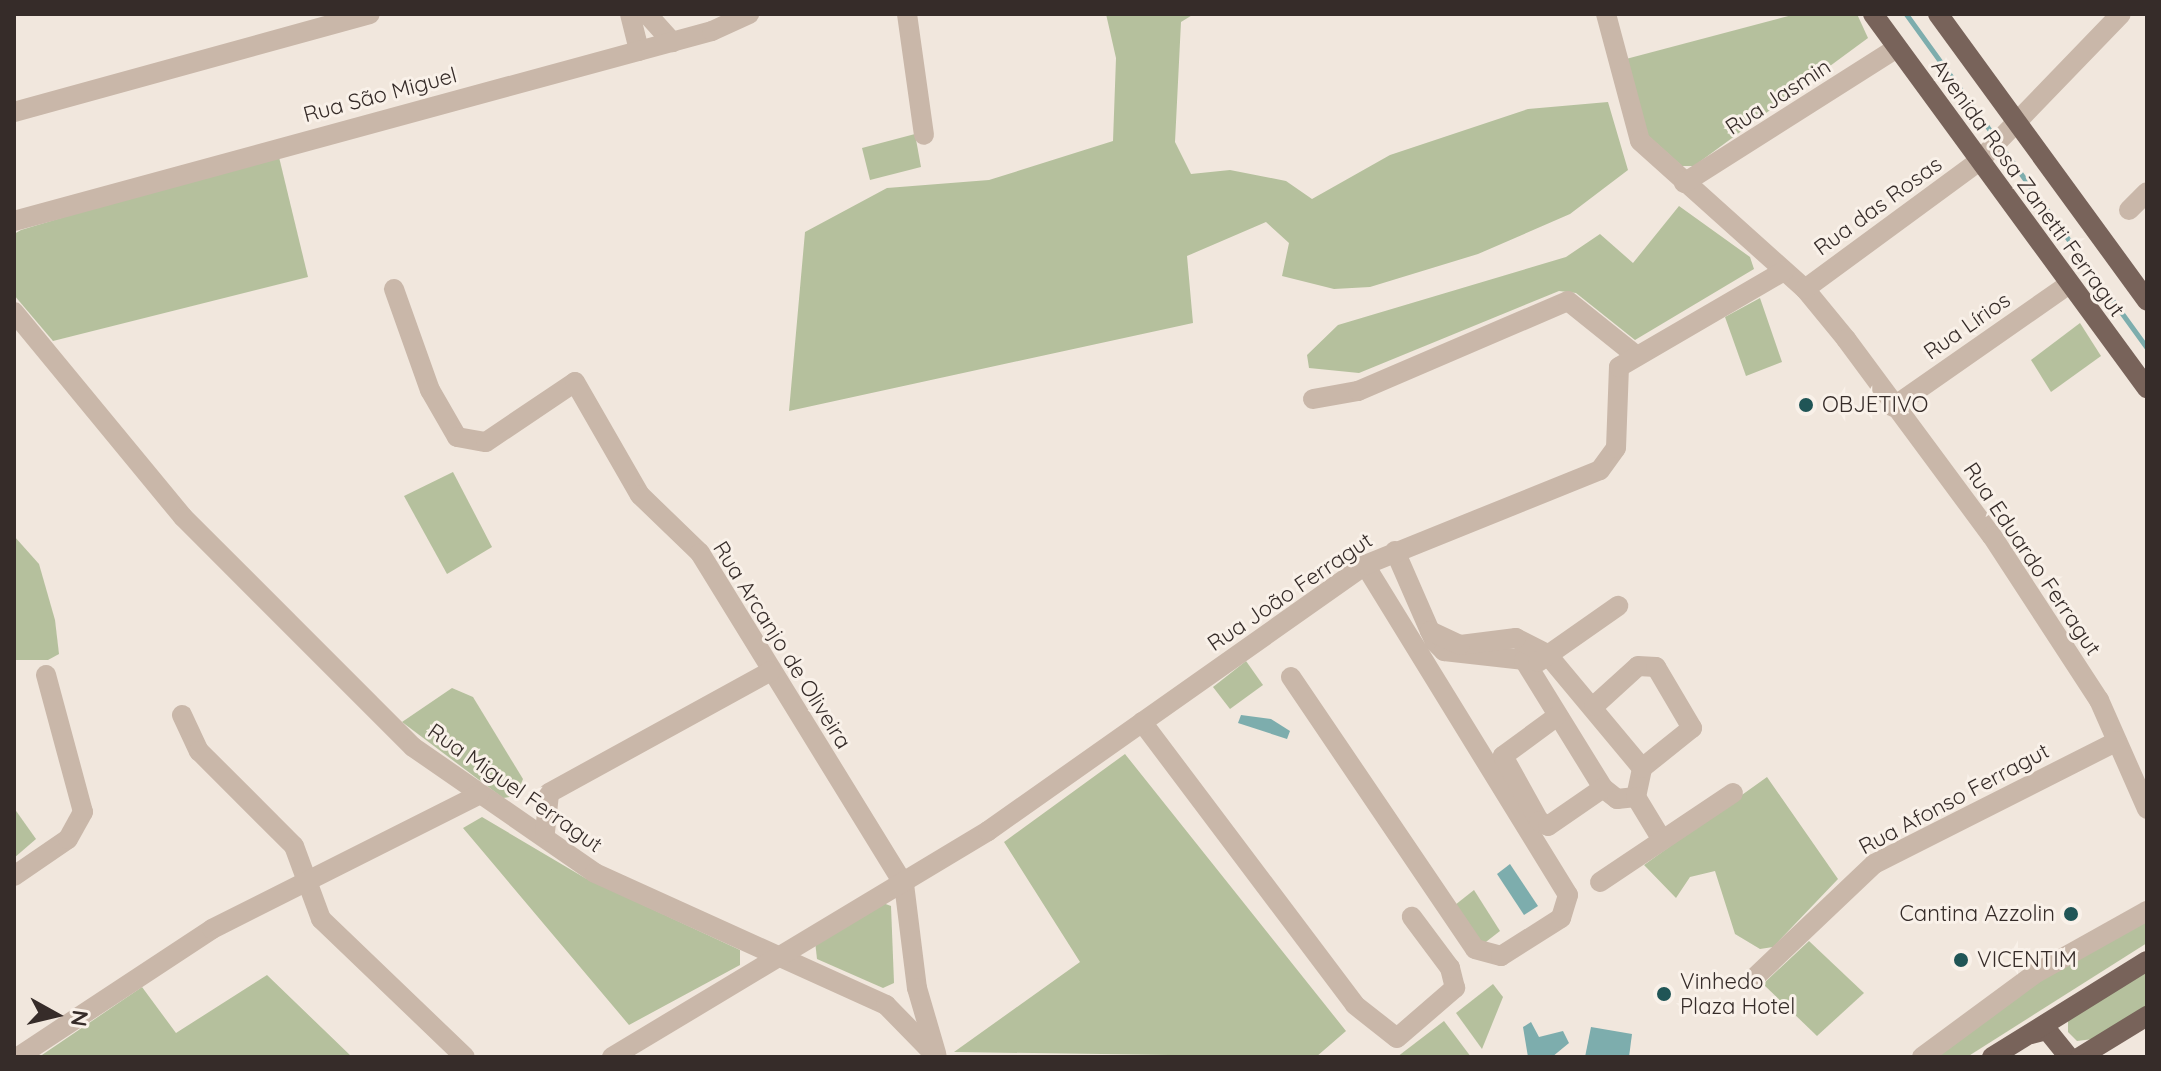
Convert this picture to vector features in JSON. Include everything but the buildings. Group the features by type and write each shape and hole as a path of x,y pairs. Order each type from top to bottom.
{"main road":[{"name":"Avenida Rosa Zanetti Ferragut","path":"1873,14 2068,285 2147,388"},
{"name":"Avenida Rosa Zanetti Ferragut","path":"1938,14 2147,301"},
{"path":"1992,1057 2147,961"},
{"path":"2080,1057 2147,1016"},
{"path":"2028,1035 2047,1030 2069,1057"}],"street":[{"path":"14,112 370,14"},
{"path":"630,14 639,51"},
{"path":"647,14 672,42"},
{"name":"Rua São Miguel","path":"16,220 672,42 749,14"},
{"path":"907,14 924,135"},
{"name":"Rua Eduardo Ferragut","path":"1606,14 1640,141 1805,289 1992,536 2117,741 2147,809"},
{"name":"Rua das Rosas","path":"1805,289 1979,161 2014,119 2121,14"},
{"name":"Rua Jasmin","path":"1684,183 1897,48"},
{"path":"2129,210 2147,192"},
{"path":"1313,399 1358,391 1568,301 1633,353 1784,271"},
{"name":"Rua Lírios","path":"1893,407 2068,285"},
{"name":"Rua Arcanjo de Oliveira","path":"394,289 430,390 457,437 470,444 486,442 570,383 579,385 640,495 700,553 904,884 917,988 937,1057"},
{"name":"Rua Miguel Ferragut","path":"14,312 183,517 413,747 479,795 545,832 595,873 774,957 886,1005 937,1057"},
{"name":"Rua João Ferragut","path":"612,1057 774,957 904,884 1365,565 1607,465 1616,448 1619,367 1633,353"},
{"path":"1395,551 1430,631 1452,655 1514,654 1539,660 1594,706 1642,768"},
{"path":"1291,677 1475,949 1501,956 1561,918 1568,895 1365,565"},
{"path":"1539,660 1618,606"},
{"path":"1539,660 1556,717 1603,788 1617,799 1636,797"},
{"path":"1594,706 1638,666 1656,667 1692,728 1642,768 1636,797 1662,840"},
{"path":"545,832 549,793 771,671"},
{"path":"14,876 68,839 83,812 46,675"},
{"path":"182,715 199,751 294,846 311,884 321,919 465,1057"},
{"path":"1556,717 1503,756 1539,821 1548,826 1603,788"},
{"path":"1142,722 1355,1005 1397,1038 1455,988 1450,968 1412,917"},
{"name":"Rua Afonso Ferragut","path":"1753,979 1874,864 2117,741"},
{"path":"1600,882 1733,793"},
{"path":"18,1057 212,929 311,884 479,795"},
{"path":"1922,1057 2036,973 2147,911"},
{"path":"886,1005 917,988"}],"green space":[{"path":"1106,14 1194,14 1181,22 1175,142 1191,174 1230,170 1286,181 1312,199 1390,155 1528,109 1608,102 1628,170 1570,214 1478,254 1370,287 1334,289 1282,276 1289,243 1266,222 1187,256 1193,323 789,411 805,232 887,188 989,180 1113,141 1116,58"},
{"path":"1796,14 1857,14 1868,38 1694,166 1682,166 1644,132 1626,59"},
{"path":"915,134 921,167 870,180 862,148"},
{"path":"278,153 308,277 53,341 14,295 14,234 21,230"},
{"path":"1679,206 1750,257 1754,269 1635,340 1576,293 1559,291 1359,373 1309,368 1307,355 1338,325 1566,257 1600,234 1633,263"},
{"path":"1760,298 1782,362 1746,376 1725,317"},
{"path":"2080,323 2101,356 2051,392 2031,360"},
{"path":"453,472 492,547 447,574 404,496"},
{"path":"14,536 39,564 55,620 59,654 48,660 14,660"},
{"path":"1246,661 1263,685 1230,709 1213,687"},
{"path":"452,688 473,697 523,779 516,796 503,798 402,722"},
{"path":"1125,754 1346,1031 1316,1057 954,1052 1080,962 1004,842"},
{"path":"1767,777 1838,879 1773,947 1760,949 1735,934 1715,871 1690,877 1676,898 1644,865"},
{"path":"14,808 36,839 14,858"},
{"path":"482,817 585,878 740,950 740,965 629,1025 463,828"},
{"path":"1474,890 1500,931 1482,945 1455,905"},
{"path":"883,903 891,906 894,983 883,988 817,959 815,941"},
{"path":"2147,920 2147,943 1967,1057 1935,1057 1988,1011"},
{"path":"1809,941 1864,993 1817,1036 1763,984"},
{"path":"2147,969 2147,1005 2093,1039 2077,1041 2068,1032 2068,1020"},
{"path":"267,975 352,1057 39,1057 142,987 176,1033"},
{"path":"1493,984 1503,997 1482,1049 1456,1013"},
{"path":"1444,1021 1471,1057 1397,1057"}],"water":[{"path":"1241,715 1271,719 1290,731 1287,739 1238,723"},
{"path":"1510,864 1538,906 1524,915 1497,874"},
{"path":"1531,1022 1539,1037 1563,1031 1569,1043 1552,1057 1528,1057 1523,1027"},
{"path":"1591,1027 1632,1034 1629,1057 1585,1057"}],"waterway":[{"path":"1906,14 1994,136"},
{"path":"2000,145 2147,348"}],"place":[{"name":"OBJETIVO","path":"1806,405"},
{"name":"Cantina Azzolin","path":"2071,914"},
{"name":"VICENTIM","path":"1961,960"},
{"name":"Vinhedo Plaza Hotel","path":"1664,994"}]}
